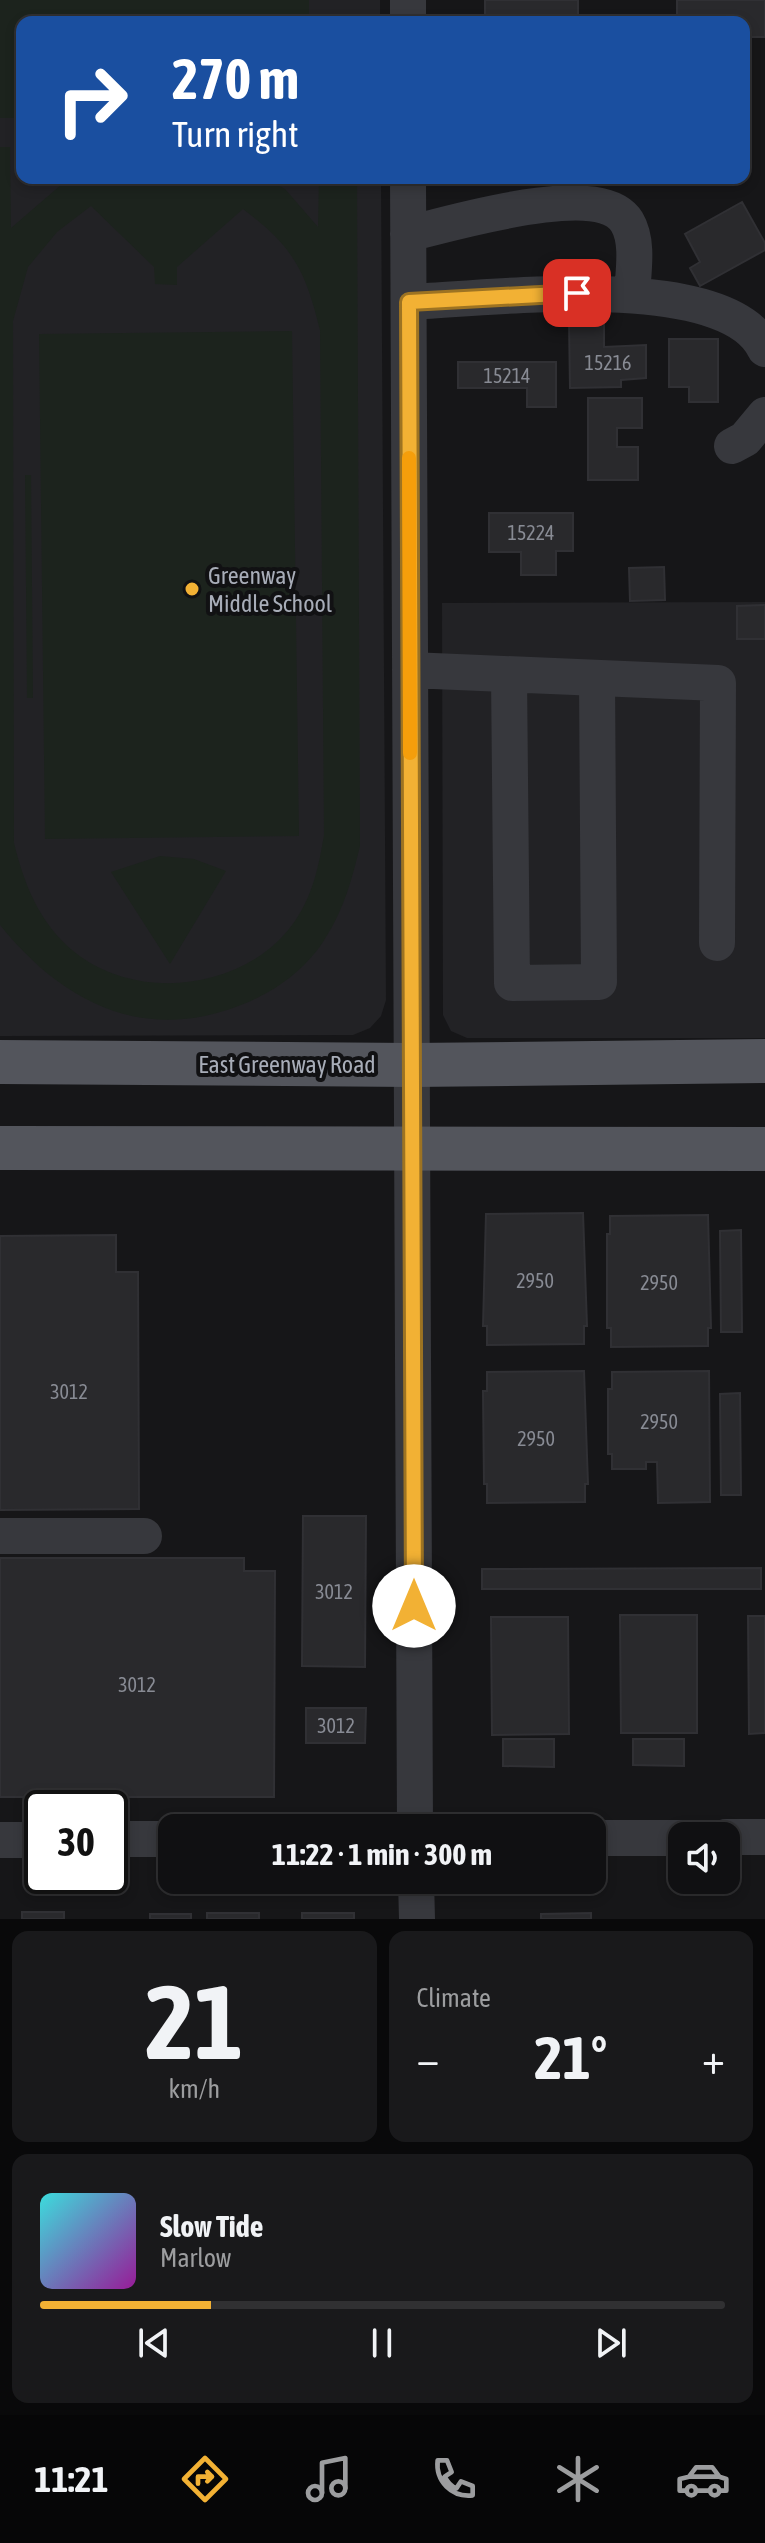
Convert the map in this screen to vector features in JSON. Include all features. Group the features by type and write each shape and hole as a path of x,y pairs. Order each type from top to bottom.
{"main road":[{"name":"East Greenway Road","path":"0,1062 412,1065 765,1061"},
{"path":"0,1148 765,1149"}],"street":[{"path":"408,184 415,1814"},
{"path":"408,234 561,202 618,213 628,223 634,246 632,295"},
{"path":"409,302 556,293 632,295 691,304 744,321 765,349"},
{"path":"732,446 745,439 765,415"},
{"path":"410,670 718,683 717,943"},
{"path":"509,675 512,983 599,982 597,679"},
{"path":"0,1536 144,1536"},
{"path":"740,1837 765,1837"},
{"path":"606,1838 668,1838"},
{"path":"128,1839 158,1839"},
{"path":"0,1840 24,1840"},
{"path":"416,1894 417,1919"}],"shaded area":[{"name":"Greenway Middle School","path":"0,0 380,0 380,16 16,16 16,184 381,184 386,1000 381,1016 370,1028 353,1035 0,1036"},
{"path":"0,0 309,0 309,16 16,16 16,118 0,118"},
{"path":"0,147 10,147 11,228 62,184 275,184 285,189 318,227 319,184 357,184 360,846 338,916 318,949 300,969 278,986 241,1005 205,1016 171,1020 138,1017 107,1008 78,994 24,952 0,925","holes":["91,206 154,267 155,284 177,285 177,267 243,209 274,235 295,261 309,291 320,330 324,835 317,869 301,911 276,943 252,961 225,974 196,981 165,983 136,980 107,971 67,946 37,906 14,843 13,321 28,267 57,232"]},
{"path":"292,331 299,836 45,839 39,334"},
{"path":"25,475 31,475 33,698 27,698"},
{"path":"765,602 765,1038 467,1038 451,1031 443,1015 442,603"},
{"path":"160,856 194,859 226,871 170,964 111,872"}],"building":[{"path":"485,0 578,0 578,16 485,16"},
{"path":"677,0 765,0 765,37 750,37 750,16 677,16"},
{"path":"742,202 765,243 765,250 700,286 690,268 700,262 685,234"},
{"path":"604,319 604,347 646,345 646,378 621,380 621,387 570,388 569,321"},
{"path":"669,339 718,339 718,402 689,402 689,387 669,387"},
{"path":"458,362 556,362 556,407 527,407 527,388 458,388"},
{"path":"588,398 642,398 642,428 617,428 617,447 638,447 638,480 588,480"},
{"path":"489,513 573,513 573,551 556,551 556,575 521,575 521,552 489,552"},
{"path":"664,567 665,600 630,601 629,568"},
{"path":"765,605 765,639 737,639 737,606"},
{"path":"583,1213 587,1326 584,1326 584,1344 487,1345 487,1326 483,1326 486,1214"},
{"path":"708,1215 711,1328 708,1328 708,1346 611,1347 611,1328 607,1328 607,1234 610,1234 610,1216"},
{"path":"741,1230 742,1332 721,1332 720,1231"},
{"path":"116,1235 116,1272 138,1272 139,1509 0,1510 0,1236"},
{"path":"584,1371 588,1484 585,1484 585,1502 487,1503 483,1391 487,1391 487,1372"},
{"path":"709,1371 710,1502 658,1503 657,1462 646,1462 646,1469 612,1469 612,1454 608,1454 608,1389 612,1389 612,1372"},
{"path":"740,1393 741,1495 721,1495 720,1394"},
{"path":"303,1516 366,1516 365,1667 302,1666"},
{"path":"0,1558 244,1558 244,1571 275,1571 274,1797 128,1797 128,1790 24,1790 24,1797 0,1797"},
{"path":"761,1568 761,1589 482,1589 482,1569"},
{"path":"620,1615 697,1615 697,1733 621,1733"},
{"path":"748,1616 765,1616 765,1733 749,1734"},
{"path":"491,1617 568,1617 569,1734 492,1735"},
{"path":"306,1708 366,1708 365,1743 306,1743"},
{"path":"503,1739 554,1739 554,1767 503,1766"},
{"path":"633,1739 684,1739 684,1766 633,1765"},
{"path":"22,1912 64,1912 64,1919 22,1919"},
{"path":"207,1913 259,1913 259,1919 207,1919"},
{"path":"302,1913 354,1913 354,1919 302,1919"},
{"path":"591,1913 591,1919 541,1919 541,1914"},
{"path":"150,1914 191,1914 191,1919 150,1919"}],"slow traffic":[{"path":"409,458 410,753"}],"place":[{"name":"Greenway Middle School","path":"192,589"}],"route":[{"path":"414,1606 409,302 577,293"}]}
